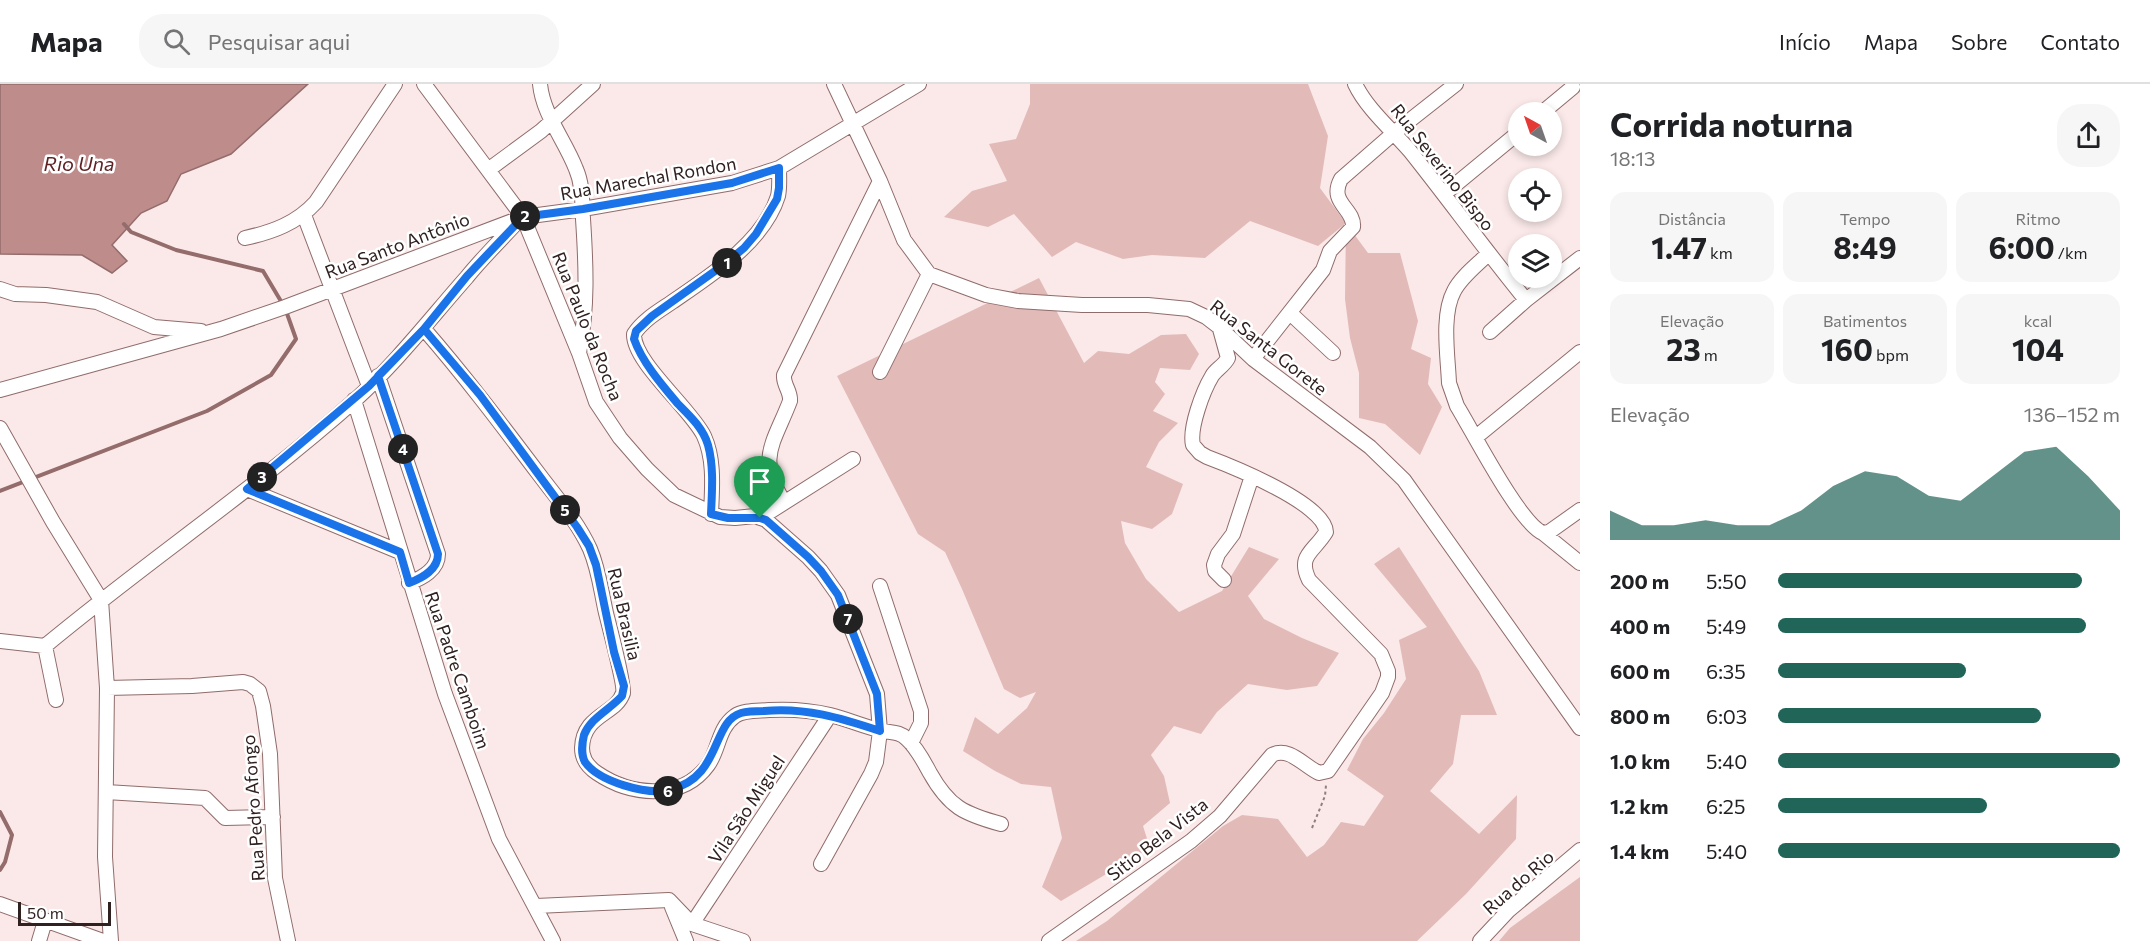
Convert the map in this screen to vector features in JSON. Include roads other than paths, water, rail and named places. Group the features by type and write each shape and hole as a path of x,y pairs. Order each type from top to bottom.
{"street":[{"path":"245,238 276,230 304,215 316,202 395,84"},
{"name":"Rua Paulo da Rocha","path":"424,84 523,217 579,353 596,402 620,438 674,495 711,514 728,518 760,518"},
{"path":"540,84 543,102 577,169 582,188 586,288 579,353"},
{"path":"488,170 552,121 593,84"},
{"path":"834,84 880,181 904,240 929,274 880,372"},
{"name":"Rua Marechal Rondon","path":"523,217 732,183 779,168 919,84"},
{"name":"Rua Severino Bispo","path":"1355,84 1526,300"},
{"path":"1253,359 1323,270 1330,251 1354,225 1339,198 1338,188 1341,179 1395,132 1456,84"},
{"path":"1557,102 1575,89"},
{"path":"1444,194 1508,141"},
{"path":"711,514 711,468 708,445 696,423 662,384 642,355 634,334 652,316 744,248 756,234 777,199 779,168"},
{"path":"784,502 768,470 773,439 790,401 784,375 880,181"},
{"path":"304,215 331,290 374,381 438,554 434,567 409,583"},
{"path":"0,641 45,646 101,600 247,489 374,381 424,329 467,276 523,217"},
{"name":"Rua Santo Antônio","path":"0,390 216,330 285,307 523,217"},
{"path":"1488,254 1454,290 1448,309 1449,383 1457,406 1516,505 1534,528 1580,562"},
{"path":"1490,332 1526,300 1580,258"},
{"name":"Rua Santa Gorete","path":"929,274 986,295 1018,301 1072,305 1149,305 1189,309 1206,317 1253,359 1361,440 1404,480 1580,729"},
{"path":"0,290 15,294 46,295 97,302 154,327 216,330"},
{"path":"1290,313 1333,353"},
{"path":"1219,327 1228,358 1209,383 1194,423 1191,440 1200,453 1252,476 1233,534 1215,561 1215,571 1224,580"},
{"name":"Rua Brasilia","path":"424,329 480,395 554,495 583,537 596,565 614,652 624,686 622,696 588,726 584,737 582,750 585,761 597,773 616,783 650,792 667,791 687,784 707,765 722,731 738,714 796,710 830,715 880,731 896,732 911,743"},
{"path":"1476,437 1580,352"},
{"name":"Rua Padre Camboim","path":"354,400 445,694 499,839 553,941"},
{"path":"0,428 53,522 101,600 107,688 105,856 111,941"},
{"path":"760,518 853,459"},
{"name":"Sitio Bela Vista","path":"1049,941 1191,841 1220,816 1275,753 1286,753 1319,773 1328,771 1376,703 1388,677 1387,665 1373,644 1307,575 1303,565 1304,560 1326,532 1323,522 1282,490 1252,476"},
{"path":"247,489 400,552"},
{"path":"1543,533 1580,510"},
{"path":"760,518 766,520 808,557 838,595 877,694 880,731 876,762 821,864"},
{"path":"880,586 921,711 921,723 911,743 945,797 969,815 1001,824"},
{"path":"45,646 56,700"},
{"name":"Rua Pedro Afongo","path":"107,688 243,682 259,691 270,754 275,878 288,941"},
{"name":"Vila São Miguel","path":"692,924 830,715"},
{"path":"106,792 205,798 225,818 273,817"},
{"name":"Rua do Rio","path":"1480,941 1508,911 1580,850"},
{"path":"536,906 669,900 692,924 743,941"},
{"path":"669,900 686,941"},
{"path":"0,904 103,941"},
{"path":"39,941 45,921"}],"water":[{"name":"Rio Una","path":"0,84 308,84 231,154 181,174 167,201 141,213 112,245 127,261 112,273 82,255 0,254"}],"waterway":[{"path":"0,491 207,411 271,375 296,339 285,308 263,271 176,250 131,232 124,224"},
{"path":"0,812 12,835 5,862 0,870"}]}
